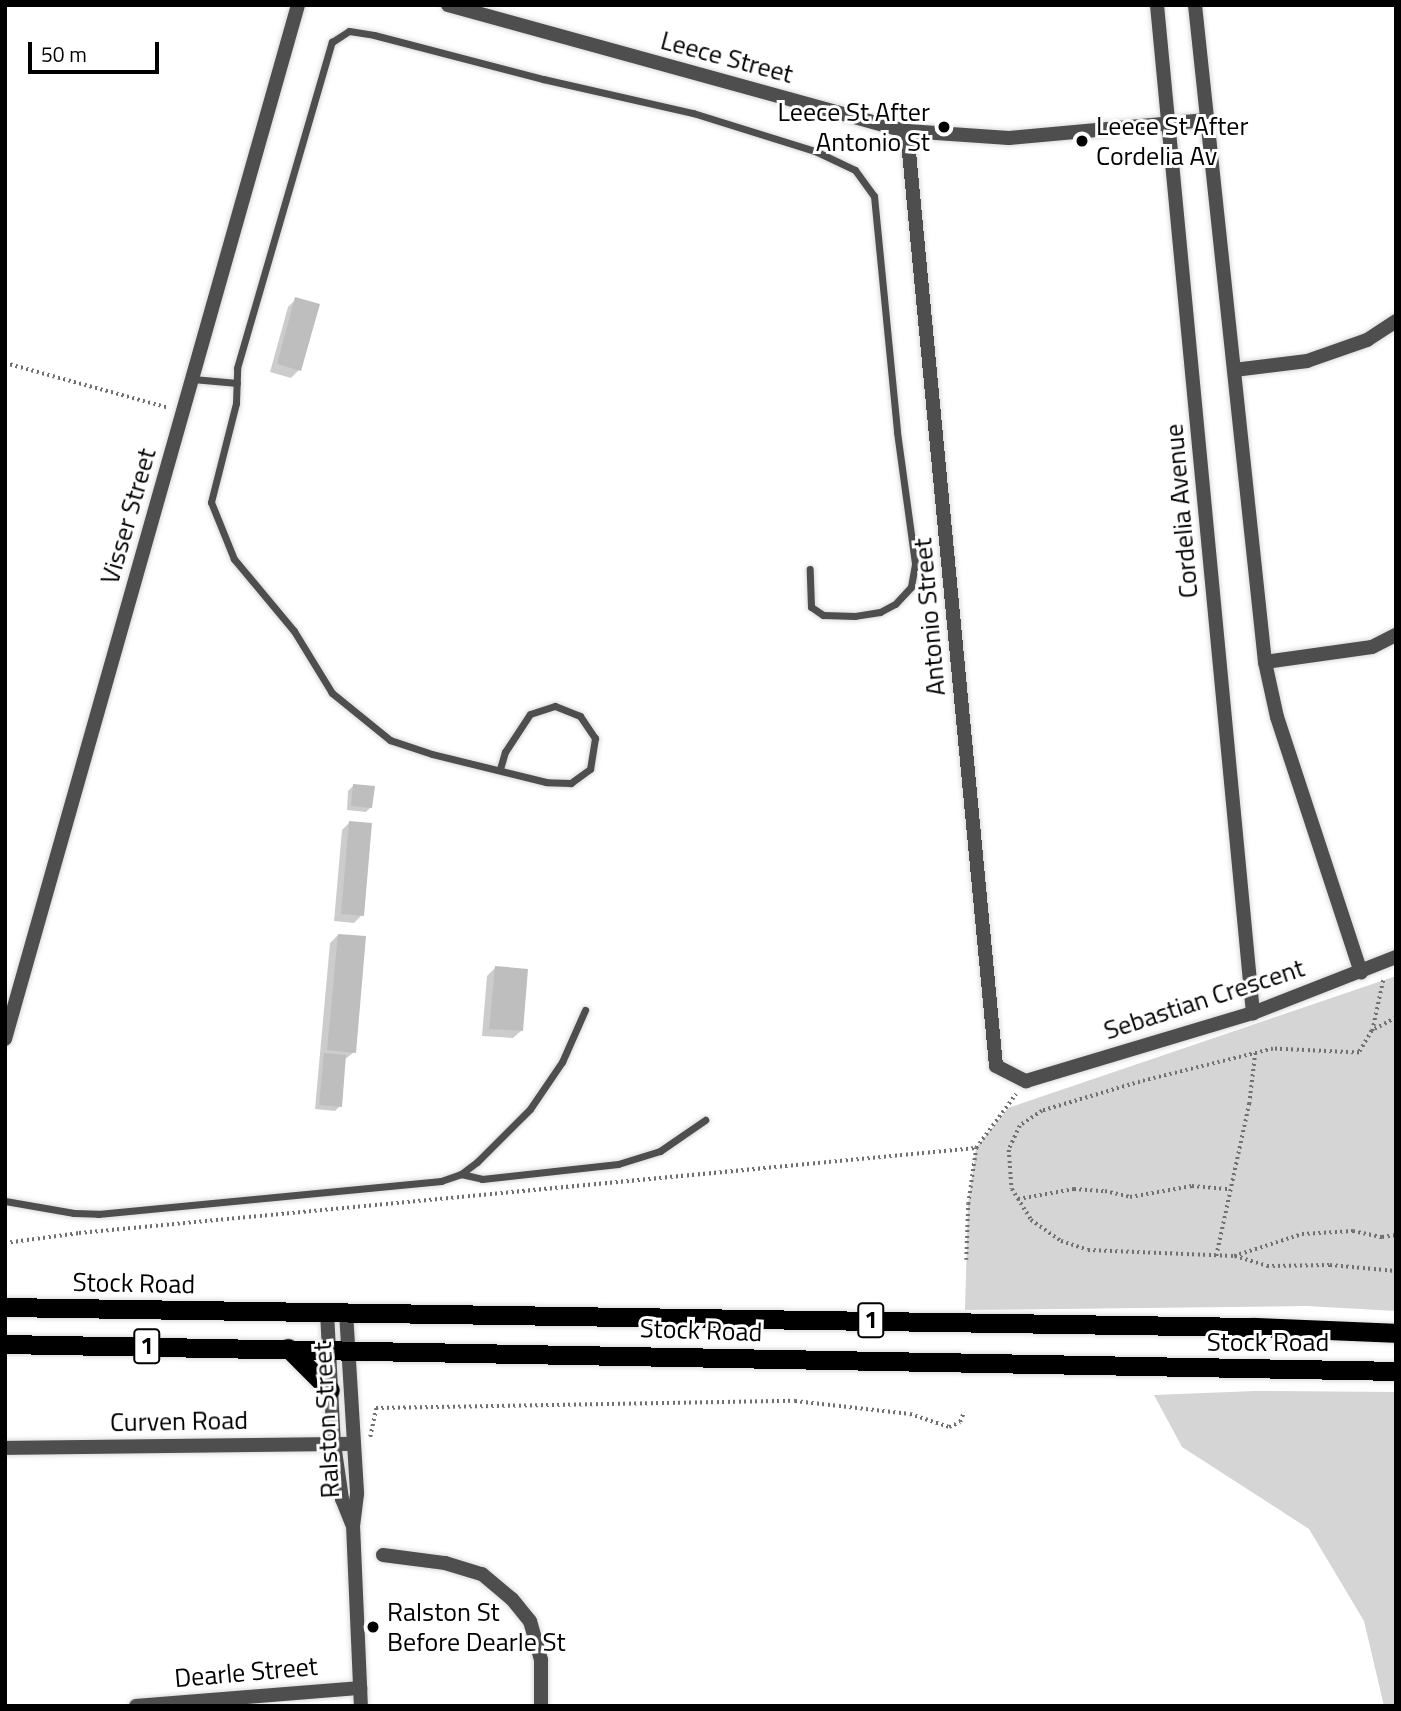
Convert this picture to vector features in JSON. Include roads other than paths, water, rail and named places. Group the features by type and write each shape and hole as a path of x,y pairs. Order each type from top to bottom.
{"highway":[{"name":"Stock Road","path":"5,1307 1241,1327 1396,1333"},
{"name":"Stock Road","path":"5,1344 338,1349 1052,1367 1396,1371"},
{"path":"288,1348 330,1390"}],"street":[{"name":"Visser Street","path":"5,1039 298,5"},
{"name":"Leece Street","path":"447,5 907,131 1009,138 1206,120"},
{"name":"Cordelia Avenue","path":"1157,5 1253,1013"},
{"path":"1195,5 1265,662 1277,717 1361,973"},
{"name":"Antonio Street","path":"907,131 996,1066 1026,1081"},
{"path":"1234,370 1307,361 1367,341 1396,321"},
{"path":"1265,662 1372,647 1396,635"},
{"name":"Sebastian Crescent","path":"1026,1081 1253,1013 1361,973 1396,957"},
{"name":"Ralston Street","path":"336,1312 338,1349 354,1444 357,1494 353,1525 361,1706"},
{"name":"Ralston Street","path":"338,1349 330,1390 334,1444 342,1499 353,1525"},
{"name":"Curven Road","path":"5,1448 354,1444"},
{"path":"383,1555 445,1563 482,1574 512,1599 530,1621 541,1660 541,1706"},
{"name":"Dearle Street","path":"136,1706 360,1688"}],"lane":[{"path":"500,769 505,752 530,714 555,706 580,716 595,738 590,769 571,783 546,782 432,754 390,740 332,693 294,631 234,559 211,502 236,402 237,368 332,42 349,31 374,34 543,79 693,113 815,151 855,170 874,196 897,432 915,564 911,587 895,604 880,612 855,616 823,615 811,607 810,569"},
{"path":"192,379 237,383"},
{"path":"5,1201 74,1213 98,1214 441,1181 461,1174 530,1109 562,1062 585,1010"},
{"path":"461,1174 482,1179 618,1164 660,1152 705,1120"}],"place":[{"name":"Leece St After Antonio St","path":"944,127"},
{"name":"Leece St After Cordelia Av","path":"1082,141"},
{"name":"Ralston St Before Dearle St","path":"373,1627"}]}
